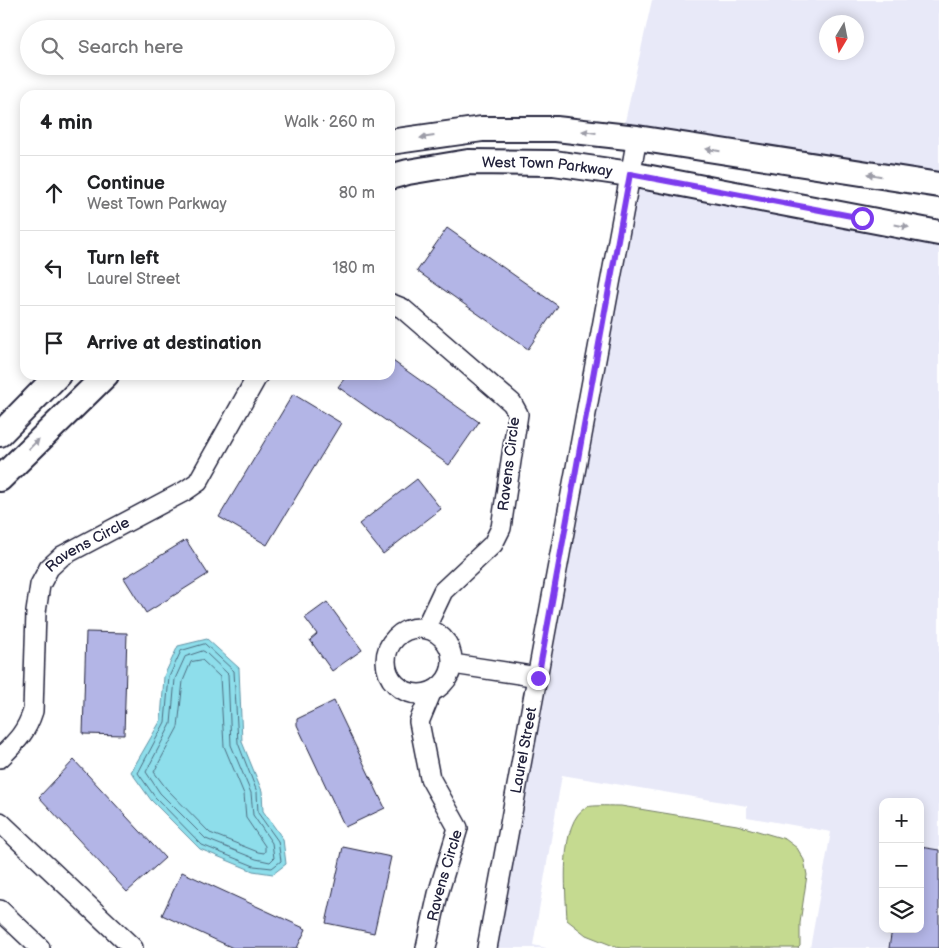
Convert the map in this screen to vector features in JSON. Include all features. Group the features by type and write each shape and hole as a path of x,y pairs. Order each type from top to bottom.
{"main road":[{"path":"395,141 482,129 556,129 637,138 939,185"},
{"name":"West Town Parkway","path":"395,176 468,162 554,163 630,174 939,233"},
{"path":"0,434 53,380"},
{"path":"0,478 101,380"}],"street":[{"name":"Laurel Street","path":"487,948 637,138"},
{"name":"Ravens Circle","path":"395,305 402,308 512,403 518,414 501,528 493,544 443,591 426,627"},
{"name":"Ravens Circle","path":"0,758 20,738 29,723 33,710 36,612 40,586 49,568 62,556 185,491 198,482 255,380"},
{"path":"431,693 414,694 398,687 387,672 386,655 393,639 408,628 426,627 442,634 452,649 453,664 538,678"},
{"name":"Ravens Circle","path":"426,948 438,894 458,828 430,778 420,722 431,693 446,683 453,664"},
{"path":"0,822 133,948"},
{"path":"0,910 40,948"}],"shaded area":[{"path":"652,0 939,0 939,174 624,126"},
{"path":"638,187 939,244 939,948 810,948 831,832 747,817 747,806 562,775 533,945 547,948 497,948"}],"green space":[{"path":"621,806 737,825 785,839 797,848 804,860 807,875 800,923 800,946 798,948 623,948 586,935 567,920 565,876 568,842 572,827 578,815 587,807"}],"water":[{"path":"207,639 239,668 242,742 262,791 263,811 283,839 286,864 273,874 253,871 200,849 151,800 131,772 161,720 164,676 178,646"}],"building":[{"path":"447,228 558,306 528,349 417,271"},
{"path":"395,363 479,422 449,465 338,387 343,380 395,380"},
{"path":"293,394 341,423 267,545 219,517"},
{"path":"417,479 441,509 383,554 359,524"},
{"path":"186,540 208,574 146,613 124,578"},
{"path":"327,602 362,650 332,671 310,640 317,634 305,618"},
{"path":"86,632 127,633 124,735 83,734"},
{"path":"334,701 385,808 345,827 297,725 297,719"},
{"path":"74,760 165,858 127,892 39,797"},
{"path":"343,847 391,857 374,933 326,923"},
{"path":"924,848 939,850 939,948 889,948 891,933 924,933"},
{"path":"182,872 306,929 297,948 233,948 162,915"}],"route":[{"path":"538,678 630,174 862,218"}]}
